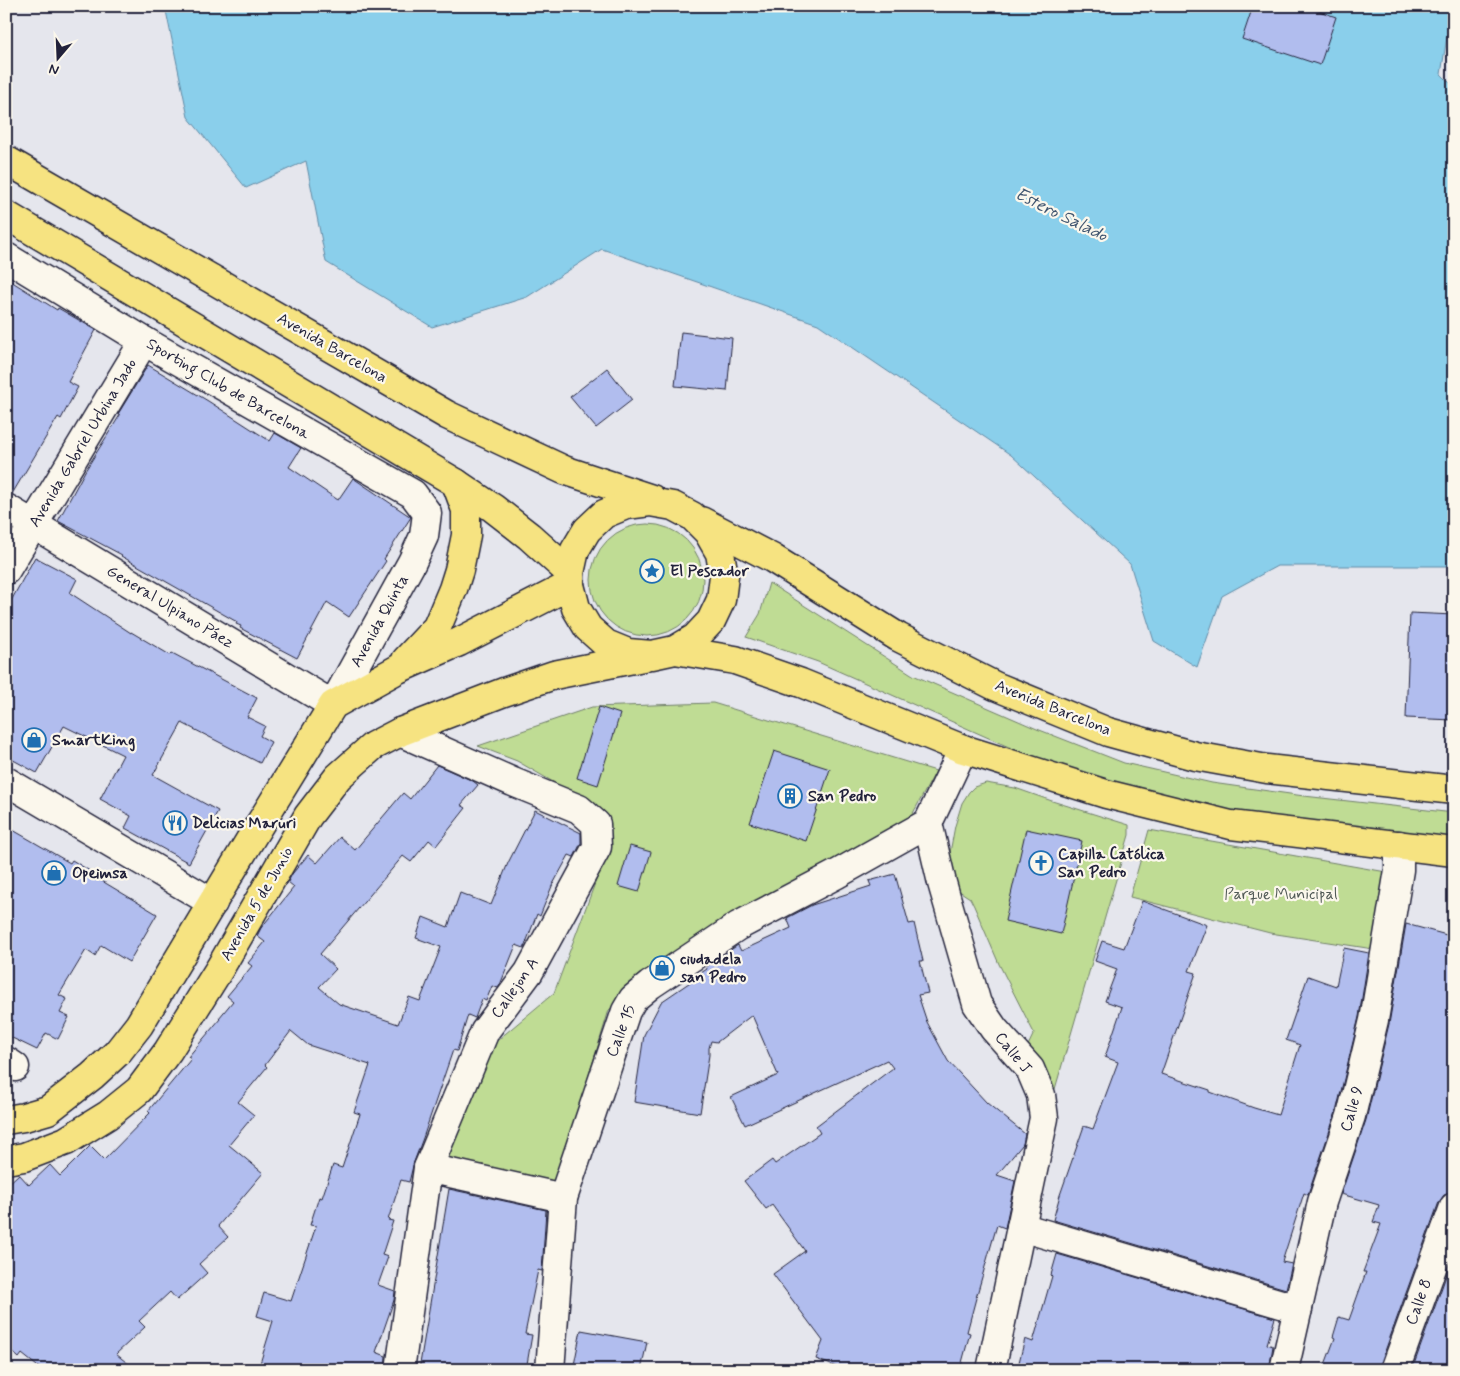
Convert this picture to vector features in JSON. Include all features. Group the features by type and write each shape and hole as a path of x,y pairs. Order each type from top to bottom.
{"main road":[{"name":"Avenida Barcelona","path":"6,160 447,415 564,470 682,511 772,558 898,637 995,686 1108,732 1195,756 1267,769 1454,790"},
{"path":"6,215 456,483 493,508 529,536 570,579"},
{"path":"398,668 437,628 453,590 466,534 466,510 456,483"},
{"path":"664,653 695,638 712,621 721,600 724,576 720,553 708,532 682,511 650,502 626,505 604,514 587,530 575,550 570,579 576,608 588,628 606,644 628,653 664,653 735,660 801,683 963,748 1106,794 1231,825 1454,852"},
{"path":"6,1120 48,1110 92,1076 117,1053 139,1025 333,705 398,668 459,642 570,579"},
{"name":"Avenida 5 de Junio","path":"6,1160 24,1157 66,1141 108,1115 139,1090 168,1051 308,816 338,776 373,746 400,732 554,675 664,653"}],"street":[{"name":"Sporting Club de Barcelona","path":"6,257 144,341 413,494 427,513 424,536"},
{"name":"Avenida Gabriel Urbina Jado","path":"6,570 144,341"},
{"name":"General Ulpiano Páez","path":"6,508 333,705"},
{"name":"Avenida Quinta","path":"333,705 412,562 424,536"},
{"name":"Callejon A","path":"400,732 579,809 596,824 597,847 529,972 485,1031 428,1168 400,1370"},
{"path":"928,823 963,748"},
{"path":"6,781 213,903"},
{"name":"Calle 15","path":"550,1370 563,1198 626,1011 634,999 650,985 738,926 928,823"},
{"name":"Calle J","path":"928,823 942,883 977,1004 994,1029 1030,1070 1041,1095 1044,1118 991,1370"},
{"name":"Calle 9","path":"1284,1370 1322,1202 1352,1116 1374,1020 1399,870 1399,845"},
{"path":"428,1168 563,1198"},
{"name":"Calle 8","path":"1395,1370 1454,1207"},
{"path":"1021,1227 1298,1309"}],"green space":[{"path":"647,524 669,528 687,540 699,558 703,580 699,602 687,620 669,632 647,636 625,632 607,620 595,602 591,580 595,558 607,540 625,528"},
{"path":"769,583 913,675 1037,729 1124,763 1212,783 1304,796 1454,813 1454,845 1147,799 1038,760 818,662 746,637 760,614"},
{"path":"713,703 936,771 912,815 844,860 730,915 609,1010 554,1189 447,1160 493,1044 554,993 610,843 605,812 517,761 478,746 592,707"},
{"path":"986,783 1015,788 1129,825 1129,835 1055,1089 1025,1052 1034,1033 999,964 970,898 953,887 949,858 955,826 962,803 974,787"},
{"name":"Parque Municipal","path":"1149,830 1392,873 1380,950 1270,933 1130,897"}],"water":[{"name":"Estero Salado","path":"165,6 1452,6 1441,74 1454,87 1454,566 1277,566 1222,596 1197,667 1154,641 1130,564 1011,455 818,324 602,249 527,297 432,327 326,262 306,161 246,188 188,117"}],"building":[{"path":"1253,6 1305,6 1336,17 1320,65 1242,39"},
{"path":"6,278 57,310 58,308 96,330 68,382 78,387 61,419 58,417 12,494 6,492"},
{"path":"681,332 732,338 727,391 675,386"},
{"path":"148,365 270,441 275,433 301,448 289,467 338,500 353,478 411,517 384,559 386,561 349,617 327,602 297,658 240,628 241,626 236,624 237,622 122,555 58,521 85,471"},
{"path":"607,368 632,400 596,428 570,397"},
{"path":"35,557 77,579 70,593 131,633 170,655 172,653 257,698 247,717 265,726 260,736 271,742 260,763 182,723 153,775 218,811 189,863 125,828 131,816 100,799 123,755 64,726 37,773 6,756 6,610"},
{"path":"1410,613 1454,615 1454,720 1406,718"},
{"path":"599,707 620,714 598,785 577,778"},
{"name":"San Pedro","path":"774,751 830,769 806,841 750,823"},
{"path":"437,765 478,785 461,805 466,808 436,846 429,840 411,862 403,856 320,954 336,969 319,987 339,1004 398,1024 409,997 420,1001 441,947 416,938 423,917 448,927 460,893 491,905 508,863 535,810 581,833 581,843 574,857 569,855 552,886 540,916 537,914 524,948 516,945 500,985 498,988 492,986 486,1001 482,999 475,1018 468,1015 457,1051 453,1050 414,1162 409,1182 401,1180 388,1220 393,1221 382,1255 388,1257 378,1285 395,1291 394,1300 376,1352 386,1356 385,1370 258,1370 273,1321 257,1316 264,1293 291,1301 316,1226 310,1225 319,1197 322,1198 333,1165 342,1168 360,1114 354,1112 370,1065 308,1045 291,1031 265,1065 267,1067 238,1102 254,1115 229,1145 263,1173 218,1226 228,1237 199,1264 207,1273 177,1300 170,1292 139,1321 145,1327 116,1354 136,1370 42,1370 22,1354 19,1358 6,1346 6,1186 19,1174 29,1185 50,1165 60,1176 90,1146 104,1160 150,1113 148,1111 191,1059 188,1057 233,1001 227,996 252,966 248,963 265,942 257,936 261,928 294,887 288,882 292,874 308,855 317,863 340,837 355,850 403,793 410,799"},
{"path":"6,826 70,863 72,860 93,873 92,875 157,914 129,962 101,945 95,956 86,950 59,995 67,999 60,1013 69,1017 58,1039 46,1033 37,1050 6,1035"},
{"path":"1026,829 1082,841 1061,934 1005,921"},
{"path":"630,846 651,852 639,892 618,886"},
{"path":"895,874 909,924 914,923 923,961 920,961 928,993 918,995 927,1022 948,1061 987,1103 1025,1134 1023,1144 997,1175 1015,1181 1005,1228 997,1225 967,1332 970,1333 960,1370 844,1370 816,1359 823,1341 773,1274 805,1251 772,1205 766,1209 744,1181 772,1160 775,1164 820,1133 816,1126 893,1068 887,1060 745,1125 731,1097 778,1075 752,1015 717,1042 711,1041 700,1113 634,1102 644,1035 661,1002 702,974 707,969 706,966 738,945 741,951 791,928 787,918 812,905 871,886 869,881"},
{"path":"1142,901 1207,925 1189,971 1196,973 1161,1074 1278,1115 1300,1045 1286,1040 1308,976 1336,986 1344,948 1369,953 1359,1017 1336,1112 1308,1195 1304,1193 1282,1262 1292,1264 1286,1289 1053,1220 1084,1126 1093,1129 1118,1062 1105,1057 1122,1007 1105,1001 1117,969 1095,961 1102,941 1124,948"},
{"path":"1406,924 1454,937 1454,1192 1444,1195 1439,1202 1380,1365 1380,1370 1323,1370 1335,1338 1333,1337 1339,1317 1349,1320 1366,1272 1363,1272 1381,1224 1373,1222 1379,1205 1341,1194 1366,1120 1389,1024"},
{"path":"449,1189 546,1210 542,1271 538,1270 525,1334 532,1335 526,1370 419,1370"},
{"path":"1057,1254 1275,1318 1267,1344 1273,1346 1269,1370 1017,1370 1025,1339 1033,1342"},
{"path":"1454,1254 1454,1370 1412,1370"},
{"path":"581,1330 647,1342 641,1370 573,1370"}],"place":[{"name":"El Pescador","path":"652,571"},
{"name":"SmartKing","path":"34,740"},
{"name":"San Pedro","path":"790,796"},
{"name":"Delicias Maruri","path":"175,823"},
{"name":"Capilla Católica San Pedro","path":"1041,863"},
{"name":"Opeimsa","path":"54,873"},
{"name":"ciudadela san Pedro","path":"662,968"}]}
